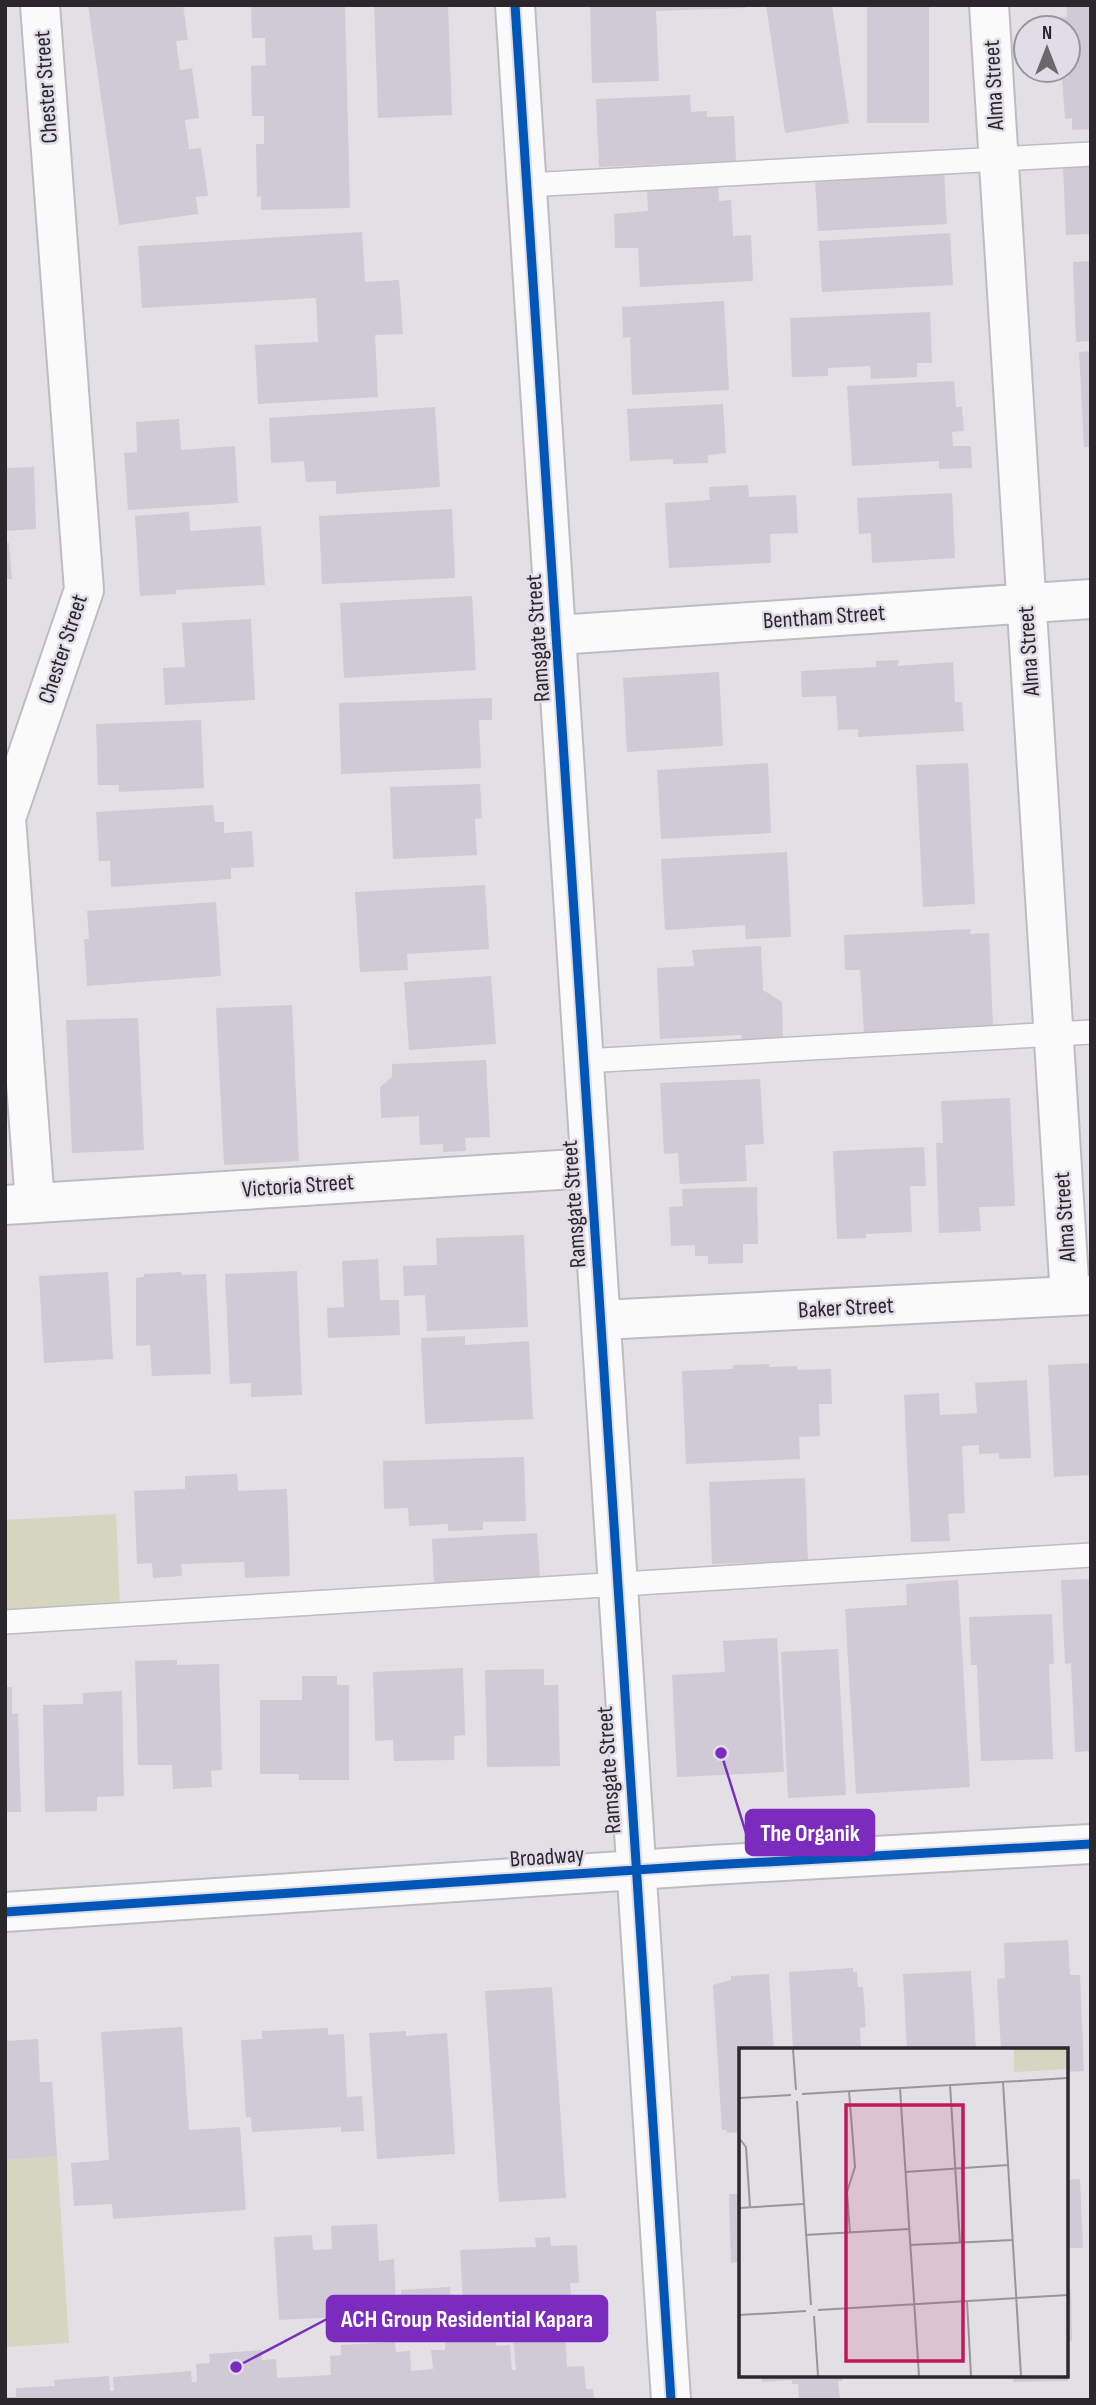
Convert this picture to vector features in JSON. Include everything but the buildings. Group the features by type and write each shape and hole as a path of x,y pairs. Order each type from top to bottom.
{"street":[{"name":"Chester Street","path":"20,1204 6,818 84,590 40,5"},
{"name":"Ramsgate Street","path":"515,5 671,2400"},
{"name":"Alma Street","path":"989,5 1053,1035 1080,1296"},
{"name":"Bentham Street","path":"557,635 1091,599"},
{"name":"Victoria Street","path":"20,1204 590,1167"},
{"name":"Baker Street","path":"601,1320 1080,1296"},
{"name":"Broadway","path":"5,1912 636,1870 1091,1844"}],"lane":[{"path":"527,185 1091,154"},
{"path":"584,1061 1091,1032"},
{"path":"5,1622 1091,1555"}],"green space":[{"path":"116,1514 120,1607 5,1613 5,1520"},
{"path":"57,2156 69,2343 5,2347 5,2160"}],"cycle path":[{"path":"515,5 671,2400"},
{"path":"5,1912 711,1865 1091,1844"}],"place":[{"name":"The Organik","path":"721,1753"},
{"name":"ACH Group Residential Kapara","path":"236,2367"}]}
